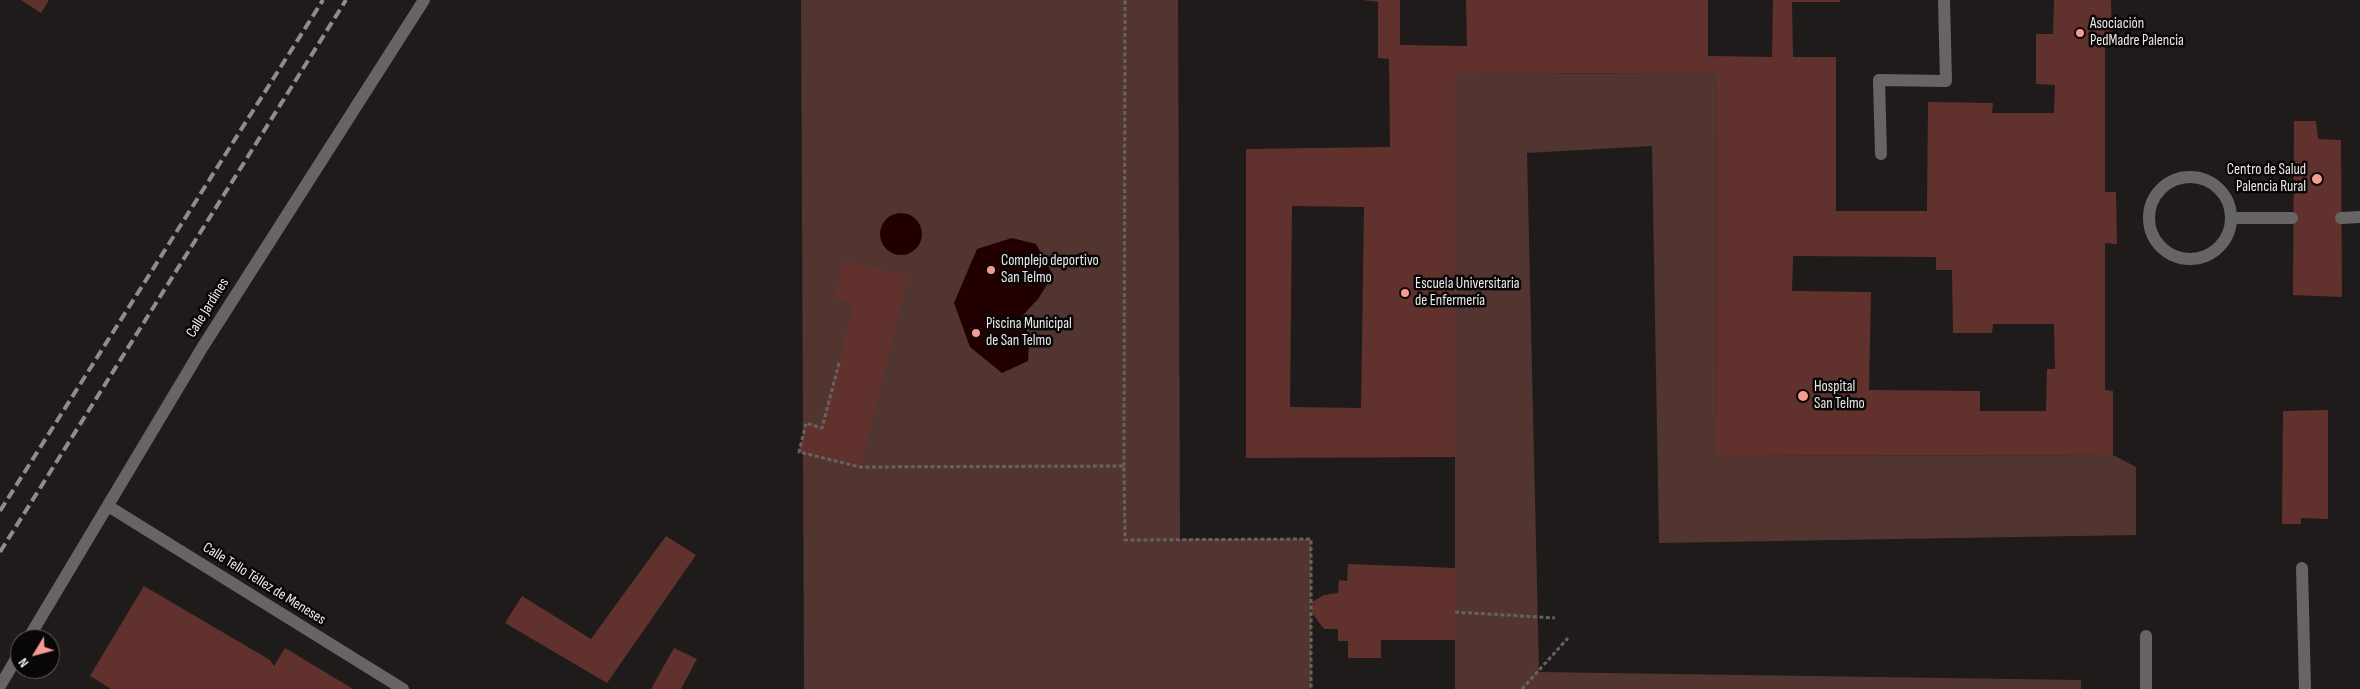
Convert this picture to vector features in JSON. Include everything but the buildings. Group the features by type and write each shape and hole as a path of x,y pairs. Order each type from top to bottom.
{"street":[{"name":"Calle Jardines","path":"34,629 202,348 424,0"},
{"path":"1881,154 1879,80 1946,81 1944,0"},
{"path":"2196,177 2209,181 2219,189 2226,198 2231,218 2229,231 2214,251 2194,259 2183,259 2161,248 2153,238 2148,212 2152,199 2160,188 2171,180 2196,177"},
{"path":"2341,218 2360,217"},
{"path":"2231,218 2292,218"},
{"name":"Calle Tello Téllez de Meneses","path":"108,506 403,689"},
{"path":"2302,568 2305,689"},
{"path":"2146,636 2146,689"},
{"path":"0,686 10,669"}],"path":[{"path":"1126,0 1125,540 1312,539 1311,689"},
{"path":"839,363 822,428 806,423 799,452 860,467 1124,466"},
{"path":"1455,612 1555,618"},
{"path":"1522,689 1568,638"}],"shaded area":[{"name":"Complejo deportivo San Telmo","path":"801,0 1178,0 1180,539 1311,539 1311,689 804,689 803,453 799,452 803,436"},
{"path":"1717,73 1716,456 2113,455 2136,467 2136,535 1659,543 1652,146 1527,153 1539,672 2081,680 2081,689 1455,689 1455,74"},
{"path":"901,213 916,219 922,234 916,249 901,255 886,249 880,234 886,219"},
{"path":"1012,238 1036,244 1053,275 1038,299 1022,316 1029,341 1028,361 1002,373 970,347 954,303 977,249"}],"railway":[{"path":"0,511 323,0"},
{"path":"0,552 346,0"}],"place":[{"name":"Asociación PedMadre Palencia","path":"2080,33"},
{"name":"Centro de Salud Palencia Rural","path":"2317,179"},
{"name":"Complejo deportivo San Telmo","path":"991,270"},
{"name":"Escuela Universitaria de Enfermería","path":"1405,293"},
{"name":"Piscina Municipal de San Telmo","path":"976,333"},
{"name":"Hospital San Telmo","path":"1803,396"}]}
